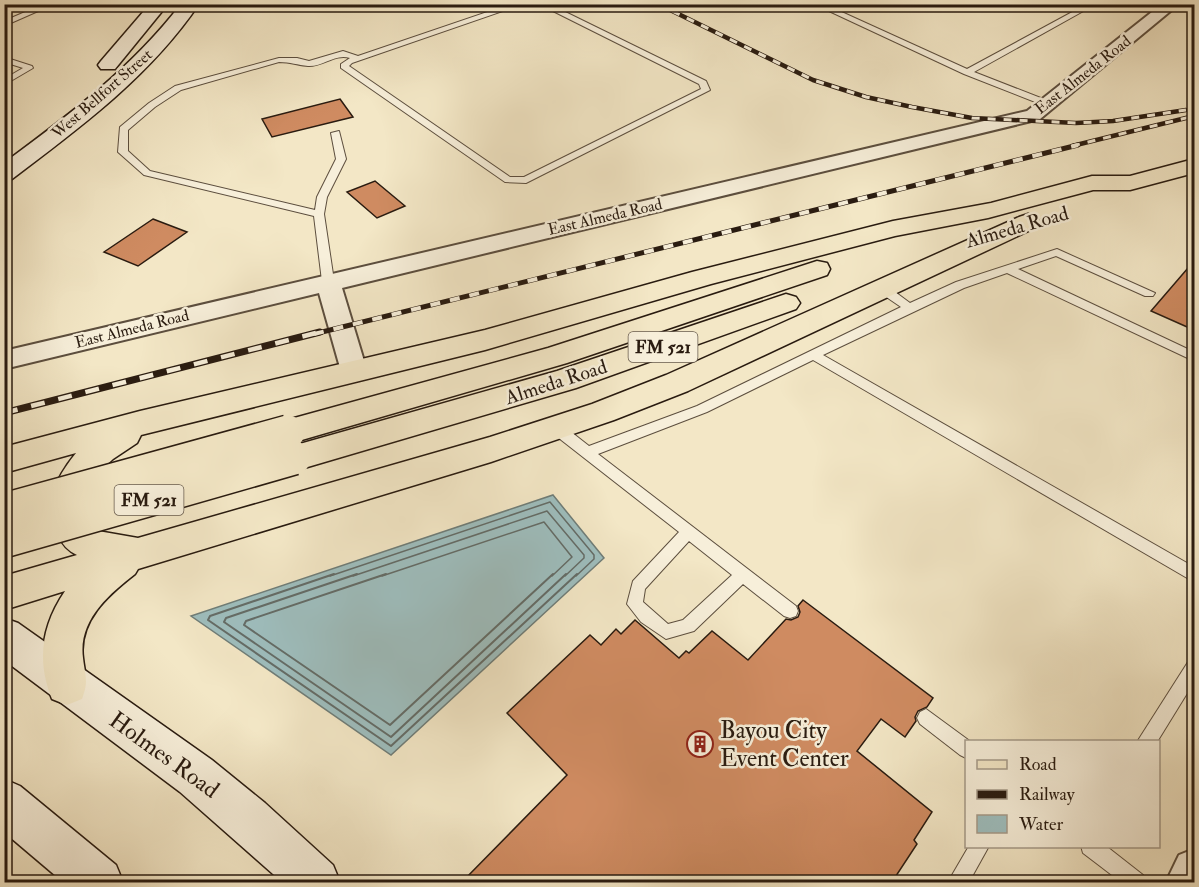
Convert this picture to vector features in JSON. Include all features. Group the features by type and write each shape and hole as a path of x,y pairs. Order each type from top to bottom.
{"main road":[{"name":"West Bellfort Street","path":"4,152 42,125 92,81 129,43 160,4"},
{"name":"West Bellfort Street","path":"4,174 65,128 131,72 167,35 191,4"},
{"name":"Almeda Road","path":"4,541 991,210 1092,183 1130,183 1194,166"},
{"name":"Almeda Road","path":"4,510 565,380 961,242 1118,199 1130,183"},
{"path":"4,460 140,423 485,340 702,278 893,229 991,210"},
{"path":"4,592 556,428 676,383 1028,222"},
{"path":"138,552 87,544 72,531 68,522 67,507 81,470 97,453 140,423"},
{"path":"67,685 62,652 64,634 69,620 95,584 138,552"},
{"name":"Holmes Road","path":"4,636 67,685 180,763 270,838 316,882"},
{"path":"4,802 99,882"}],"street":[{"name":"East Almeda Road","path":"4,360 1033,115 1172,4"},
{"path":"328,282 354,371"},
{"path":"1187,882 1194,870"}],"lane":[{"path":"4,24 51,4"},
{"path":"520,4 357,58 344,66 508,180 526,180 706,90 703,83 542,4"},
{"path":"817,4 966,72 1048,104"},
{"path":"1065,4 1083,10"},
{"path":"966,72 1093,4"},
{"path":"319,214 147,173 123,152 123,129 152,105 178,88 279,60 297,60 309,64 343,53 357,58"},
{"path":"4,59 29,68 4,83"},
{"path":"328,282 319,214 321,197 341,159 336,133"},
{"path":"588,452 702,410 909,308 1006,268 1057,252 1149,293"},
{"path":"1006,268 1194,357"},
{"path":"883,289 909,308"},
{"path":"814,355 1194,575"},
{"path":"556,428 790,611"},
{"path":"689,531 638,586 635,604 647,617 666,632 688,626 743,574"},
{"path":"1147,740 1194,668"},
{"path":"926,718 965,748"},
{"path":"958,882 979,848"},
{"path":"1093,848 1136,882"}],"water":[{"path":"553,495 604,558 391,755 191,616"}],"building":[{"path":"340,99 353,117 272,137 262,119"},
{"path":"375,181 405,206 377,218 347,192"},
{"path":"153,219 187,232 138,266 104,252"},
{"path":"1194,261 1194,330 1151,311"},
{"name":"Bayou City Event Center","path":"803,600 933,698 927,707 918,711 916,721 905,737 881,719 857,751 932,812 914,840 917,844 892,882 462,882 567,775 507,713 590,635 601,645 616,629 621,634 635,620 679,658 686,651 689,653 712,631 748,660 786,619 791,620 798,617 800,612 798,606"}],"railway":[{"path":"658,4 813,80 866,97 912,107 972,118 1076,123 1113,121 1186,110"},
{"path":"1072,146 1194,116"},
{"path":"314,334 1078,145"},
{"path":"4,413 320,332"}],"place":[{"name":"Bayou City Event Center","path":"700,744"}]}
